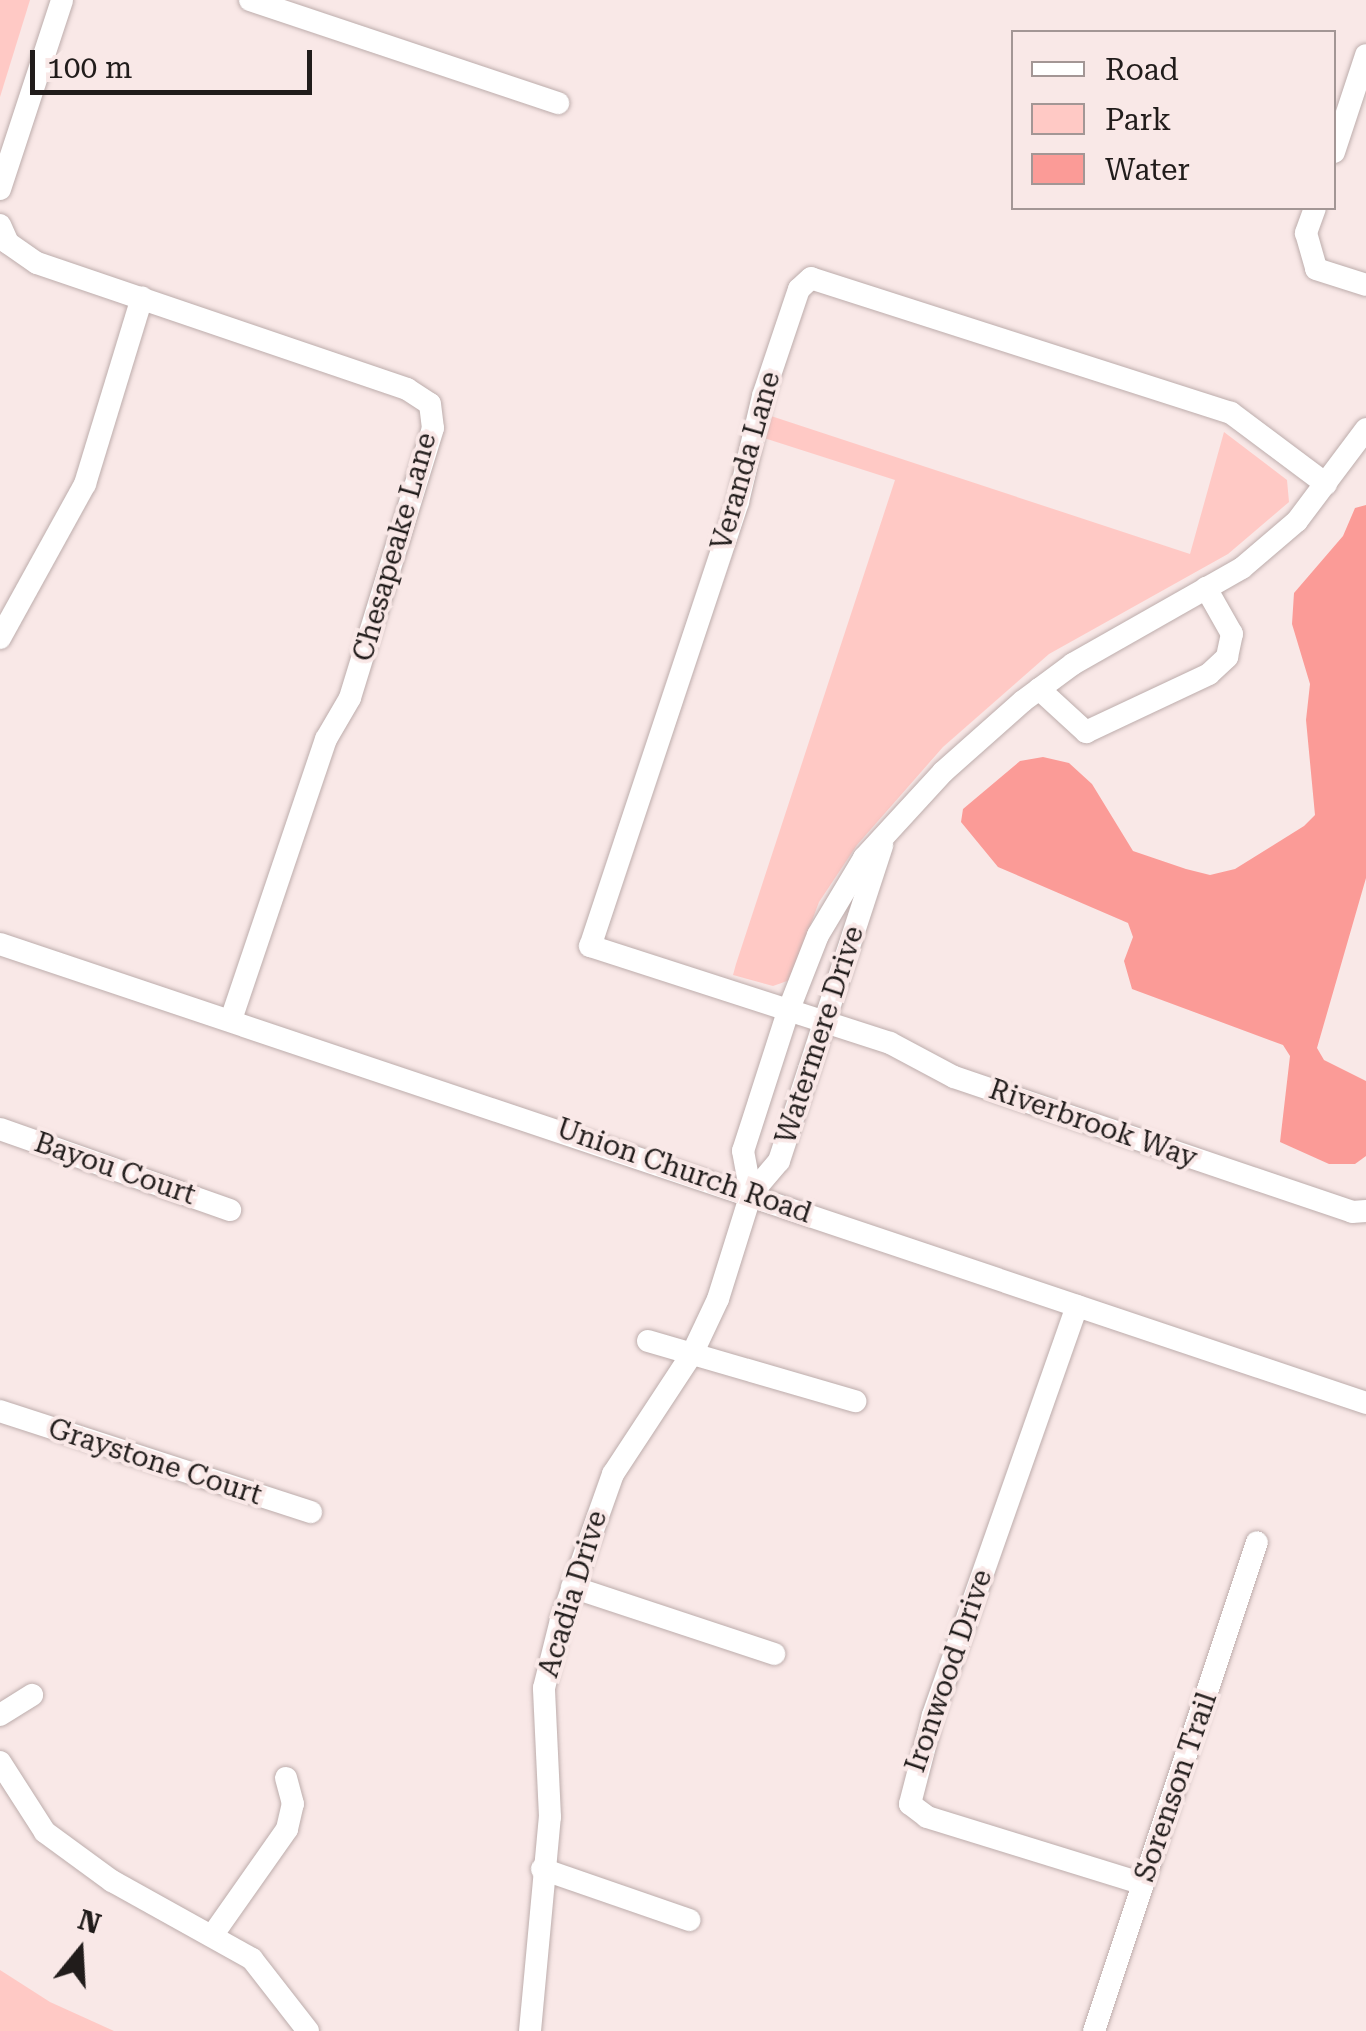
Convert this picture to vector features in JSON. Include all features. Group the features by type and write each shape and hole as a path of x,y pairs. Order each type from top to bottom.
{"street":[{"path":"0,189 62,0"},
{"path":"250,0 558,103"},
{"path":"1336,146 1366,55"},
{"path":"1314,210 1306,233 1316,269 1366,285"},
{"name":"Chesapeake Lane","path":"0,225 8,243 37,263 408,388 430,404 433,428 350,698 326,739 231,1019"},
{"name":"Veranda Lane","path":"826,1022 590,946 738,502 798,289 812,278 843,285 1231,413 1326,484"},
{"path":"0,638 85,484 142,298"},
{"name":"Watermere Drive","path":"751,1194 743,1151 789,1010 844,887 943,772 1039,689 1242,568 1296,521 1366,429"},
{"path":"1039,689 1086,732 1209,674 1228,657 1232,634 1206,588"},
{"name":"Watermere Drive","path":"751,1194 780,1161 882,845"},
{"name":"Union Church Road","path":"0,944 1366,1403"},
{"name":"Riverbrook Way","path":"826,1022 890,1043 954,1077 1352,1212 1366,1211"},
{"name":"Bayou Court","path":"0,1128 230,1210"},
{"name":"Acadia Drive","path":"530,2031 551,1772 544,1688 572,1587 612,1474 693,1352 718,1300 751,1194"},
{"name":"Ironwood Drive","path":"1077,1306 933,1715 910,1804 927,1818 1143,1884"},
{"path":"648,1342 855,1401"},
{"name":"Graystone Court","path":"0,1411 310,1512"},
{"name":"Sorenson Trail","path":"1094,2031 1258,1542"},
{"path":"572,1587 774,1654"},
{"path":"0,1716 32,1694"},
{"path":"0,1762 46,1832 81,1861 214,1933 252,1959 308,2031"},
{"path":"214,1933 287,1829 293,1804 286,1778"},
{"path":"542,1869 689,1920"}],"green space":[{"path":"0,0 30,0 0,97"},
{"path":"771,416 1190,554 1224,432 1287,480 1289,502 1228,554 1049,654 943,747 857,845 819,902 790,980 773,986 733,975 895,480 764,438"},
{"path":"0,1970 50,2002 114,2031 0,2031"}],"water":[{"path":"1366,505 1366,878 1317,1048 1324,1060 1366,1081 1366,1156 1355,1164 1329,1164 1280,1142 1290,1056 1283,1045 1132,989 1124,961 1133,937 1128,923 998,867 961,822 963,809 1020,761 1043,757 1069,763 1092,784 1133,851 1186,869 1210,875 1235,869 1304,826 1315,815 1306,720 1310,684 1292,624 1294,593 1343,536 1355,508"}]}
